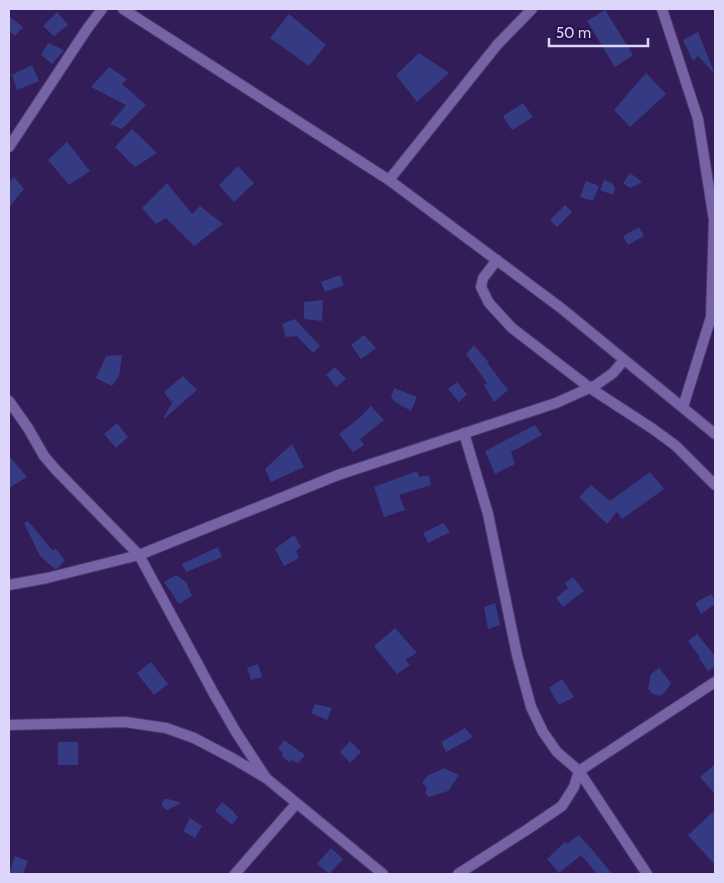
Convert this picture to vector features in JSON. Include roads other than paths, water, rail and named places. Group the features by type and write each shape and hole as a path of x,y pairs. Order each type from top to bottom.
{"street":[{"path":"9,147 102,9"},
{"path":"123,9 389,180 560,308 715,434"},
{"path":"389,180 498,45 532,9"},
{"path":"662,9 698,119 714,220 711,317 683,407"},
{"path":"497,260 483,278 481,287 490,303 512,328 590,388 676,446 715,484"},
{"path":"9,586 139,555 338,475 556,403 590,388 613,374 624,360"},
{"path":"9,401 28,428 44,456 139,555 214,694 266,778"},
{"path":"464,433 488,514 517,655 530,707 543,732 557,752 579,771 647,874"},
{"path":"458,874 562,806 574,787 579,771 715,682"},
{"path":"9,725 125,722 166,728 194,738 266,778 382,874"},
{"path":"235,874 296,804"}]}
